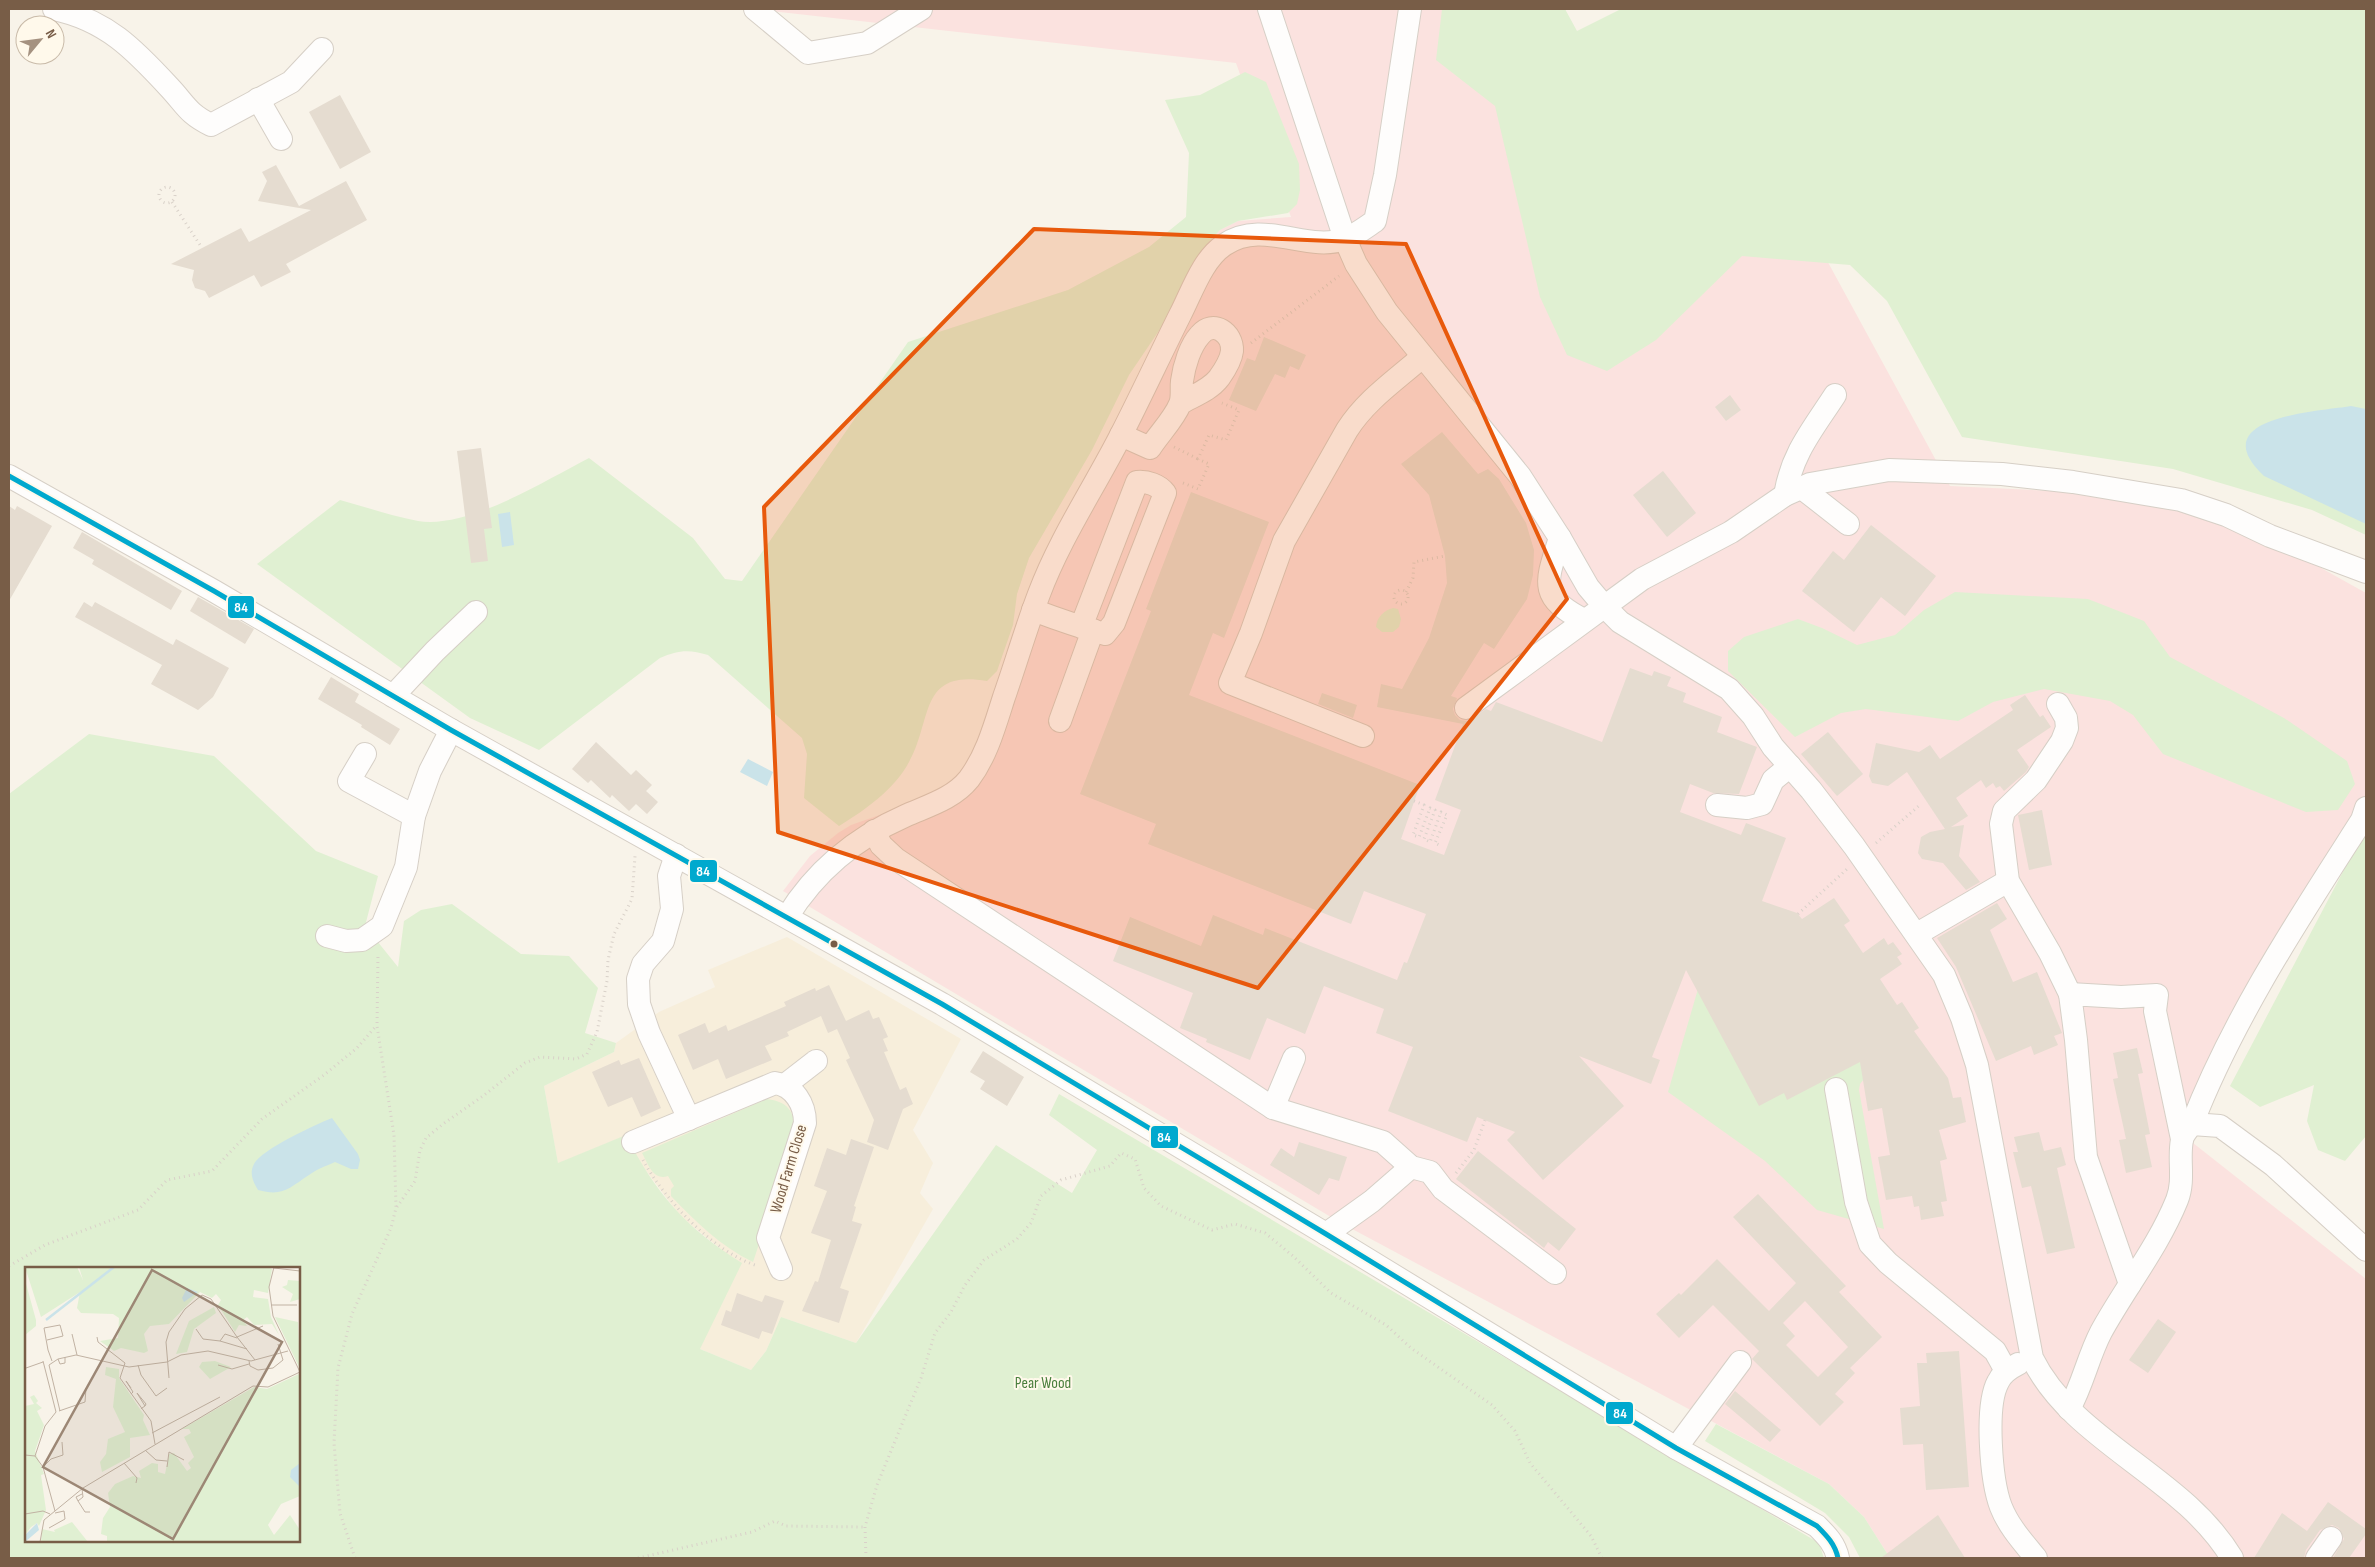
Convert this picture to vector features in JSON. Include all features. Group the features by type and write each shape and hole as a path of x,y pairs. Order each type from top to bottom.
{"street":[{"path":"54,9 79,14 115,33 169,87 193,116 211,125 291,82 322,48"},
{"path":"756,9 808,53 867,43 921,9"},
{"path":"1269,9 1345,239 1369,284 1422,357 1520,476 1560,538 1588,587 1620,622 1729,689 1753,716 1854,846 1944,975 1954,994 1976,1065 2032,1358 2041,1376 2069,1409 2196,1511 2222,1541 2232,1558"},
{"path":"787,917 820,872 837,856 874,831 931,806 967,781 988,744 1033,610 1070,528 1121,435 1199,278 1215,253 1233,239 1251,234 1286,236 1327,242 1345,239 1375,222 1385,175 1410,9"},
{"path":"258,99 281,139"},
{"path":"1363,736 1230,683 1251,633 1284,541 1347,430 1356,416 1374,398 1422,357"},
{"path":"1835,395 1800,448 1789,472 1794,491 1848,524"},
{"path":"1121,435 1150,448 1181,403"},
{"path":"1466,708 1642,579 1731,532 1794,491 1836,478 1888,470 2002,474 2074,482 2180,500 2226,515 2270,536 2366,572"},
{"path":"9,476 214,591 451,730 942,1004 1326,1234 1676,1448 1817,1526 1828,1536 1836,1548 1838,1558"},
{"path":"1033,610 1093,630 1114,623 1165,493 1162,489 1145,481 1137,482 1132,493 1093,630 1060,721"},
{"path":"1560,538 1553,560 1550,592 1556,604 1584,620"},
{"path":"393,696 435,651 476,612"},
{"path":"2058,704 2066,718 2067,728 2062,741 2036,780 2004,811 2001,824 2008,881 2050,953 2070,994 2086,1157 2130,1284"},
{"path":"327,936 346,941 362,940 382,926 406,867 414,816 430,771 451,730"},
{"path":"365,754 350,781 414,816"},
{"path":"1717,805 1741,808 1762,804 1773,780 1790,766"},
{"path":"2069,1409 2080,1390 2092,1351 2166,1225 2178,1198 2182,1180 2187,1131 2207,1087 2247,1009 2310,902 2362,820 2366,808"},
{"path":"874,831 881,845 896,859 1273,1108 1383,1142 1411,1167 1430,1172 1443,1190 1555,1273"},
{"path":"676,855 669,876 672,910 663,941 643,964 638,979 639,1004 649,1033 689,1119"},
{"path":"1917,934 2008,881"},
{"path":"2070,994 2121,998 2156,995 2155,1011 2187,1131"},
{"path":"1273,1108 1294,1058"},
{"path":"633,1142 775,1083 786,1085 816,1061"},
{"name":"Wood Farm Close","path":"779,1264 768,1238 805,1123 805,1112 799,1099 786,1085"},
{"path":"1836,1089 1856,1202 1870,1244 1888,1263 1995,1351 2006,1371"},
{"path":"2187,1131 2220,1126 2273,1166 2366,1250"},
{"path":"1326,1234 1372,1200 1411,1167"},
{"path":"2032,1358 2006,1371 1999,1380 1994,1393 1991,1414 1997,1493 2012,1528 2036,1558"},
{"path":"1676,1448 1740,1362"},
{"path":"2317,1558 2331,1538"}],"path":[{"path":"171,187 174,190 175,194 172,202 168,203 160,200 158,195 162,188 171,187"},
{"path":"172,202 200,245"},
{"path":"1248,348 1252,342 1343,273"},
{"path":"1198,459 1209,435 1226,440 1239,410 1220,402 1224,394"},
{"path":"1169,444 1209,464 1198,489 1182,483"},
{"path":"1406,592 1398,591 1395,598 1396,602 1400,604 1408,600 1406,592 1413,578 1414,562 1445,556"},
{"path":"1414,801 1424,805 1412,835 1419,837 1430,808 1435,810 1424,840 1430,842 1441,812 1447,814 1435,844 1441,846"},
{"path":"1872,846 1920,804"},
{"path":"396,1208 415,1181 420,1150 426,1138 443,1124 483,1096 525,1062 540,1057 576,1059 587,1054 597,1032 614,934 632,899 634,859 640,836"},
{"path":"1798,914 1854,863"},
{"path":"356,1558 340,1513 335,1452 338,1368 352,1314 391,1228 396,1208 394,1135 377,1026 378,954 382,926"},
{"path":"9,1266 45,1245 138,1210 167,1180 212,1171 262,1119 324,1075 356,1048 377,1026"},
{"path":"1443,1190 1474,1150 1485,1120"},
{"path":"633,1142 661,1188 704,1233 746,1262 759,1266 779,1264"},
{"path":"866,1558 865,1528 877,1485 921,1378 935,1333 951,1312 965,1284 984,1260 1017,1239 1031,1223 1041,1196 1048,1190 1061,1180 1110,1166 1121,1153 1135,1159 1144,1188 1161,1206 1212,1230 1236,1224 1265,1233 1293,1256 1331,1293 1386,1325 1411,1348 1492,1405 1515,1431 1530,1463 1591,1536 1602,1558"},
{"path":"638,1558 752,1532 775,1521 786,1526 865,1528"}],"highlighted area":[{"path":"1034,229 1406,244 1567,599 1258,988 778,832 764,507"}],"shaded area":[{"path":"753,9 1533,9 1824,255 1950,486 2195,498 2366,593 2366,834 2207,1061 2193,1143 2366,1279 2366,1558 1890,1558 1864,1517 1829,1484 1341,1223 783,891 810,856 838,833 851,825 936,792 959,776 968,765 1179,298 1209,242 1220,230 1238,221 1291,217 1236,63"},
{"path":"787,937 961,1039 913,1130 933,1163 920,1193 933,1209 856,1343 781,1317 766,1351 751,1370 700,1349 722,1250 680,1216 641,1164 626,1136 558,1164 544,1086 614,1052 616,1043 659,1012 715,987 708,970"}],"green space":[{"path":"1442,9 1565,9 1577,31 1621,9 2366,9 2366,535 2312,510 2173,469 1962,437 1887,301 1850,265 1742,256 1656,340 1607,371 1567,355 1540,297 1495,106 1436,60"},
{"path":"1245,72 1266,82 1299,164 1300,190 1297,204 1288,213 1238,221 1220,230 1209,242 1173,310 1129,375 1092,450 1029,558 1017,594 1013,625 997,671 987,681 965,679 949,683 938,690 931,701 916,746 903,772 878,799 839,826 804,798 807,754 802,738 708,655 684,651 660,658 539,750 470,718 257,564 340,500 408,519 438,522 483,511 529,490 589,458 693,538 725,579 742,581 908,342 1068,290 1149,247 1186,217 1189,153 1165,100 1200,95"},
{"path":"1955,592 2088,599 2144,621 2170,657 2284,718 2347,761 2355,784 2338,810 2306,812 2163,754 2133,715 2110,701 2044,689 1993,702 1958,721 1866,709 1841,713 1795,737 1728,671 1728,651 1744,637 1798,619 1857,645 1895,635 1924,610"},
{"path":"1393,608 1398,609 1401,619 1399,627 1393,632 1382,632 1376,627 1379,617"},
{"name":"Pear Wood","path":"89,734 214,756 316,851 378,876 365,926 398,967 404,921 421,910 452,904 521,954 569,956 598,988 585,1033 616,1043 614,1052 544,1086 558,1163 626,1135 649,1175 674,1208 704,1237 742,1263 700,1349 751,1370 766,1351 781,1317 856,1343 996,1145 1072,1193 1097,1150 1049,1115 1059,1094 1819,1543 1824,1558 9,1558 9,794"},
{"path":"2366,828 2366,1136 2345,1161 2318,1150 2307,1121 2314,1085 2260,1107 2230,1086"},
{"path":"1716,927 1858,1043 1864,1079 1860,1084 1859,1090 1884,1229 1817,1210 1765,1161 1668,1092"},
{"path":"767,1099 782,1103 790,1110 794,1121 795,1136 753,1262 719,1241 690,1215 671,1196 671,1189 674,1186 668,1176 663,1177 655,1174 642,1153"},
{"path":"1716,1424 1829,1484 1864,1517 1890,1558 1860,1558 1849,1537 1825,1513 1705,1441"}],"water":[{"path":"2351,406 2366,409 2366,524 2264,476 2248,456 2246,441 2255,430 2271,421 2291,415"},
{"path":"510,512 514,545 502,547 498,514"},
{"path":"748,759 773,772 767,786 740,772"},
{"path":"332,1118 358,1154 360,1160 358,1169 351,1169 335,1162 315,1171 280,1192 258,1190 253,1181 252,1171 254,1164 259,1158 267,1151 290,1138"}],"building":[{"path":"340,95 371,152 340,169 309,112"},
{"path":"276,165 299,206 346,181 367,220 286,264 291,272 261,287 254,275 209,298 205,291 195,288 192,280 194,270 171,264 241,228 249,242 311,210 258,201 267,181 262,172"},
{"path":"1264,337 1306,355 1299,370 1290,366 1285,378 1275,374 1256,411 1229,400 1247,358 1255,361"},
{"path":"1730,395 1741,410 1726,421 1715,407"},
{"path":"1442,432 1478,474 1488,469 1499,479 1526,523 1534,550 1533,575 1527,599 1494,649 1484,643 1451,696 1457,698 1453,709 1455,715 1460,720 1468,721 1486,709 1491,711 1496,702 1602,742 1630,668 1652,676 1654,671 1671,677 1667,686 1686,693 1683,702 1722,717 1717,732 1757,747 1739,794 1713,793 1690,784 1680,812 1741,835 1746,823 1786,838 1762,901 1797,913 1802,919 1834,898 1850,921 1844,925 1863,953 1884,938 1888,945 1893,942 1902,954 1897,957 1902,964 1880,979 1897,1005 1902,1002 1919,1028 1914,1031 1948,1078 1953,1098 1961,1097 1966,1122 1939,1130 1947,1159 1940,1161 1947,1201 1941,1202 1944,1216 1921,1220 1919,1206 1914,1207 1912,1196 1886,1200 1878,1157 1890,1155 1882,1108 1868,1111 1860,1062 1787,1100 1784,1093 1759,1106 1686,970 1652,1057 1660,1060 1651,1084 1579,1056 1624,1106 1543,1180 1507,1140 1515,1132 1477,1117 1467,1142 1388,1111 1413,1047 1376,1033 1384,1009 1324,986 1305,1034 1267,1018 1250,1060 1206,1042 1207,1039 1180,1028 1193,993 1113,961 1130,917 1201,946 1213,915 1263,935 1265,928 1397,980 1404,962 1407,963 1426,914 1364,891 1351,924 1148,844 1156,824 1080,794 1151,611 1146,609 1191,492 1269,522 1224,638 1213,633 1189,695 1420,785 1401,839 1444,855 1461,810 1435,800 1463,724 1377,707 1381,684 1402,689 1429,638 1447,583 1445,556 1429,495 1401,464"},
{"path":"481,448 492,528 484,529 488,561 471,563 457,451"},
{"path":"1663,471 1696,513 1667,537 1633,495"},
{"path":"9,506 15,510 17,506 52,526 9,601"},
{"path":"1871,525 1936,576 1905,616 1881,597 1854,632 1802,591 1833,551 1844,560"},
{"path":"82,532 182,591 171,610 92,564 94,560 73,548"},
{"path":"198,597 254,629 245,644 190,611"},
{"path":"84,602 92,607 95,602 173,645 176,639 229,668 213,697 198,710 151,684 162,665 75,617"},
{"path":"331,677 359,694 355,702 400,729 390,745 361,727 362,725 318,699"},
{"path":"1322,693 1357,705 1353,718 1318,704"},
{"path":"2025,695 2040,717 2043,715 2051,727 2017,750 2029,767 2026,772 2004,791 2000,786 1996,788 1993,783 1986,788 1981,780 1956,798 1968,816 1951,827 1964,825 1959,856 1980,882 1966,890 1943,863 1922,859 1918,853 1921,837 1930,832 1945,829 1907,772 1888,786 1872,783 1869,776 1876,743 1919,752 1930,745 1940,759 2013,710 2010,705"},
{"path":"1828,732 1863,774 1837,796 1801,754"},
{"path":"596,742 631,775 636,770 652,785 646,791 658,802 647,814 636,804 629,811 612,795 610,798 591,780 588,783 572,769"},
{"path":"2042,810 2052,865 2029,870 2018,815"},
{"path":"1997,903 2007,919 1990,930 2013,982 2037,972 2062,1033 2054,1036 2058,1045 2034,1055 2031,1046 1996,1061 1956,967 1937,938"},
{"path":"829,985 846,1021 869,1010 873,1019 879,1017 888,1037 883,1039 888,1051 884,1052 900,1090 906,1087 913,1104 903,1109 888,1150 867,1142 874,1120 846,1060 850,1058 837,1029 828,1033 821,1016 787,1032 789,1036 765,1046 772,1060 726,1079 718,1059 693,1070 678,1035 705,1023 709,1033 726,1025 728,1031 786,1006 784,1002 815,988 816,991"},
{"path":"2137,1048 2143,1073 2138,1074 2150,1134 2145,1135 2152,1167 2126,1173 2119,1140 2126,1139 2113,1079 2118,1078 2113,1053"},
{"path":"983,1051 1024,1077 1007,1106 980,1089 985,1081 970,1072"},
{"path":"639,1058 661,1108 641,1117 632,1097 608,1107 592,1072 619,1060 621,1065"},
{"path":"2039,1132 2044,1151 2061,1147 2066,1165 2057,1168 2075,1248 2047,1254 2031,1186 2022,1188 2013,1152 2018,1152 2014,1137"},
{"path":"851,1139 874,1147 854,1206 856,1207 852,1221 862,1224 840,1288 849,1291 839,1323 802,1311 815,1281 818,1282 831,1240 811,1233 827,1191 814,1186 827,1148 846,1155"},
{"path":"1299,1142 1347,1157 1339,1181 1329,1178 1319,1195 1270,1165 1281,1148 1294,1157"},
{"path":"1478,1151 1576,1229 1559,1251 1548,1242 1544,1248 1456,1179"},
{"path":"1758,1194 1846,1286 1839,1292 1882,1337 1850,1368 1855,1373 1835,1394 1844,1402 1820,1426 1752,1359 1759,1351 1713,1305 1679,1338 1656,1314 1679,1293 1681,1295 1717,1259 1769,1311 1796,1283 1733,1217","holes":["1805,1301 1848,1347 1818,1377 1786,1345 1795,1336 1783,1323"]},
{"path":"737,1293 762,1302 765,1295 784,1301 772,1334 762,1331 759,1339 721,1325 726,1310 731,1312"},
{"path":"2158,1319 2176,1332 2148,1373 2129,1360"},
{"path":"1959,1351 1969,1487 1926,1490 1923,1444 1903,1445 1900,1408 1920,1406 1917,1363 1927,1363 1926,1353"},
{"path":"1735,1391 1781,1430 1770,1442 1725,1404"},
{"path":"2328,1502 2366,1529 2366,1534 2349,1558 2333,1558 2344,1539 2339,1528 2332,1525 2320,1530 2306,1550 2304,1558 2254,1558 2282,1513 2307,1531"},
{"path":"1938,1515 1965,1558 1881,1558"}],"transit line":[{"name":"84","path":"9,476 214,591 451,730 942,1004 1326,1234 1676,1448 1817,1526 1833,1544 1838,1558"}]}
